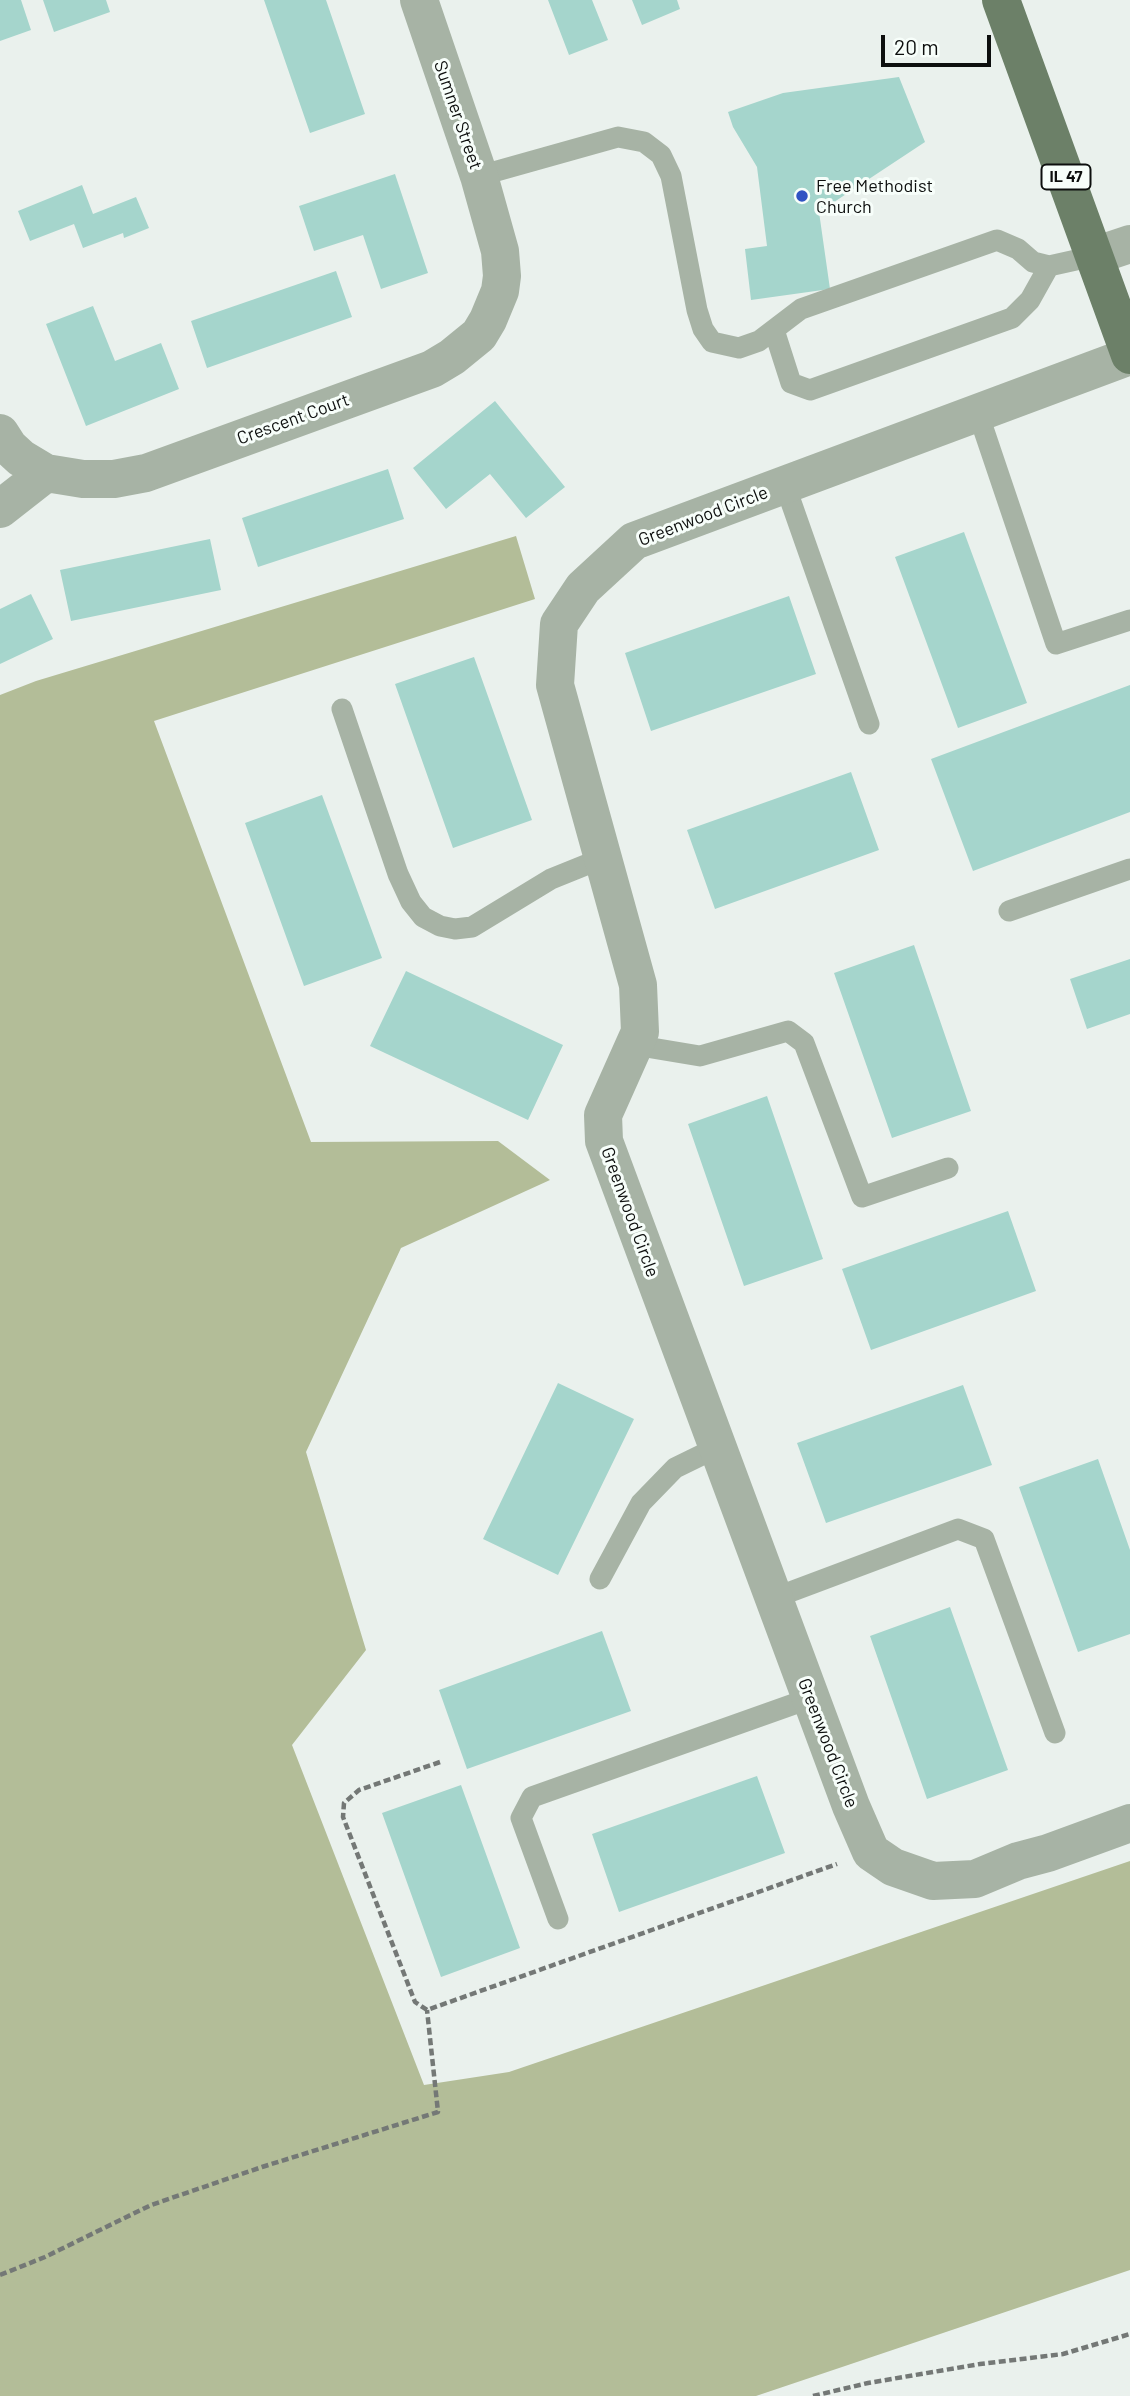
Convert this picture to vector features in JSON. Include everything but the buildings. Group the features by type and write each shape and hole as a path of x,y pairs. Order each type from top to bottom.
{"main road":[{"name":"IL 47","path":"1001,0 1130,355"}],"street":[{"name":"Sumner Street","path":"419,0 496,231"},
{"name":"Crescent Court","path":"46,473 65,478 114,479 146,473 432,369 470,344 479,335 492,312 500,291 502,275 496,231"},
{"path":"1094,257 1130,244"},
{"name":"Greenwood Circle","path":"1130,355 634,541 583,588 559,624 555,685 638,985 640,1031 603,1115 604,1141 851,1806 871,1852 892,1867 933,1881 975,1879 1018,1861 1130,1823"},
{"path":"0,433 9,447 21,458 46,473 0,509"}],"lane":[{"path":"479,176 618,137 644,142 661,155 671,176 703,329 712,342 739,348 759,341 801,309 998,240 1018,249 1033,262 1049,266 1094,257"},
{"path":"774,330 791,383 810,390 1012,318 1030,300 1049,266"},
{"path":"978,413 1056,645 1130,620"},
{"path":"785,485 869,724"},
{"path":"342,709 398,874 411,902 423,917 447,928 472,927 551,878 603,858"},
{"path":"1009,911 1130,869"},
{"path":"634,1045 701,1056 788,1031 804,1043 862,1197 948,1168"},
{"path":"600,1579 641,1503 675,1468 718,1447"},
{"path":"774,1598 958,1529 984,1539 1055,1733"},
{"path":"558,1919 521,1818 532,1797 811,1698"}],"path":[{"path":"0,2276 45,2258 151,2205 438,2112 427,2010"},
{"path":"813,2396 868,2383 981,2364 1063,2354 1130,2334"}],"green space":[{"path":"516,536 535,599 154,721 311,1142 498,1141 550,1180 401,1248 306,1452 366,1650 292,1745 424,2085 509,2072 1130,1861 1130,2270 756,2396 0,2396 0,695 36,681"}],"place":[{"name":"Free Methodist Church","path":"802,196"}]}
